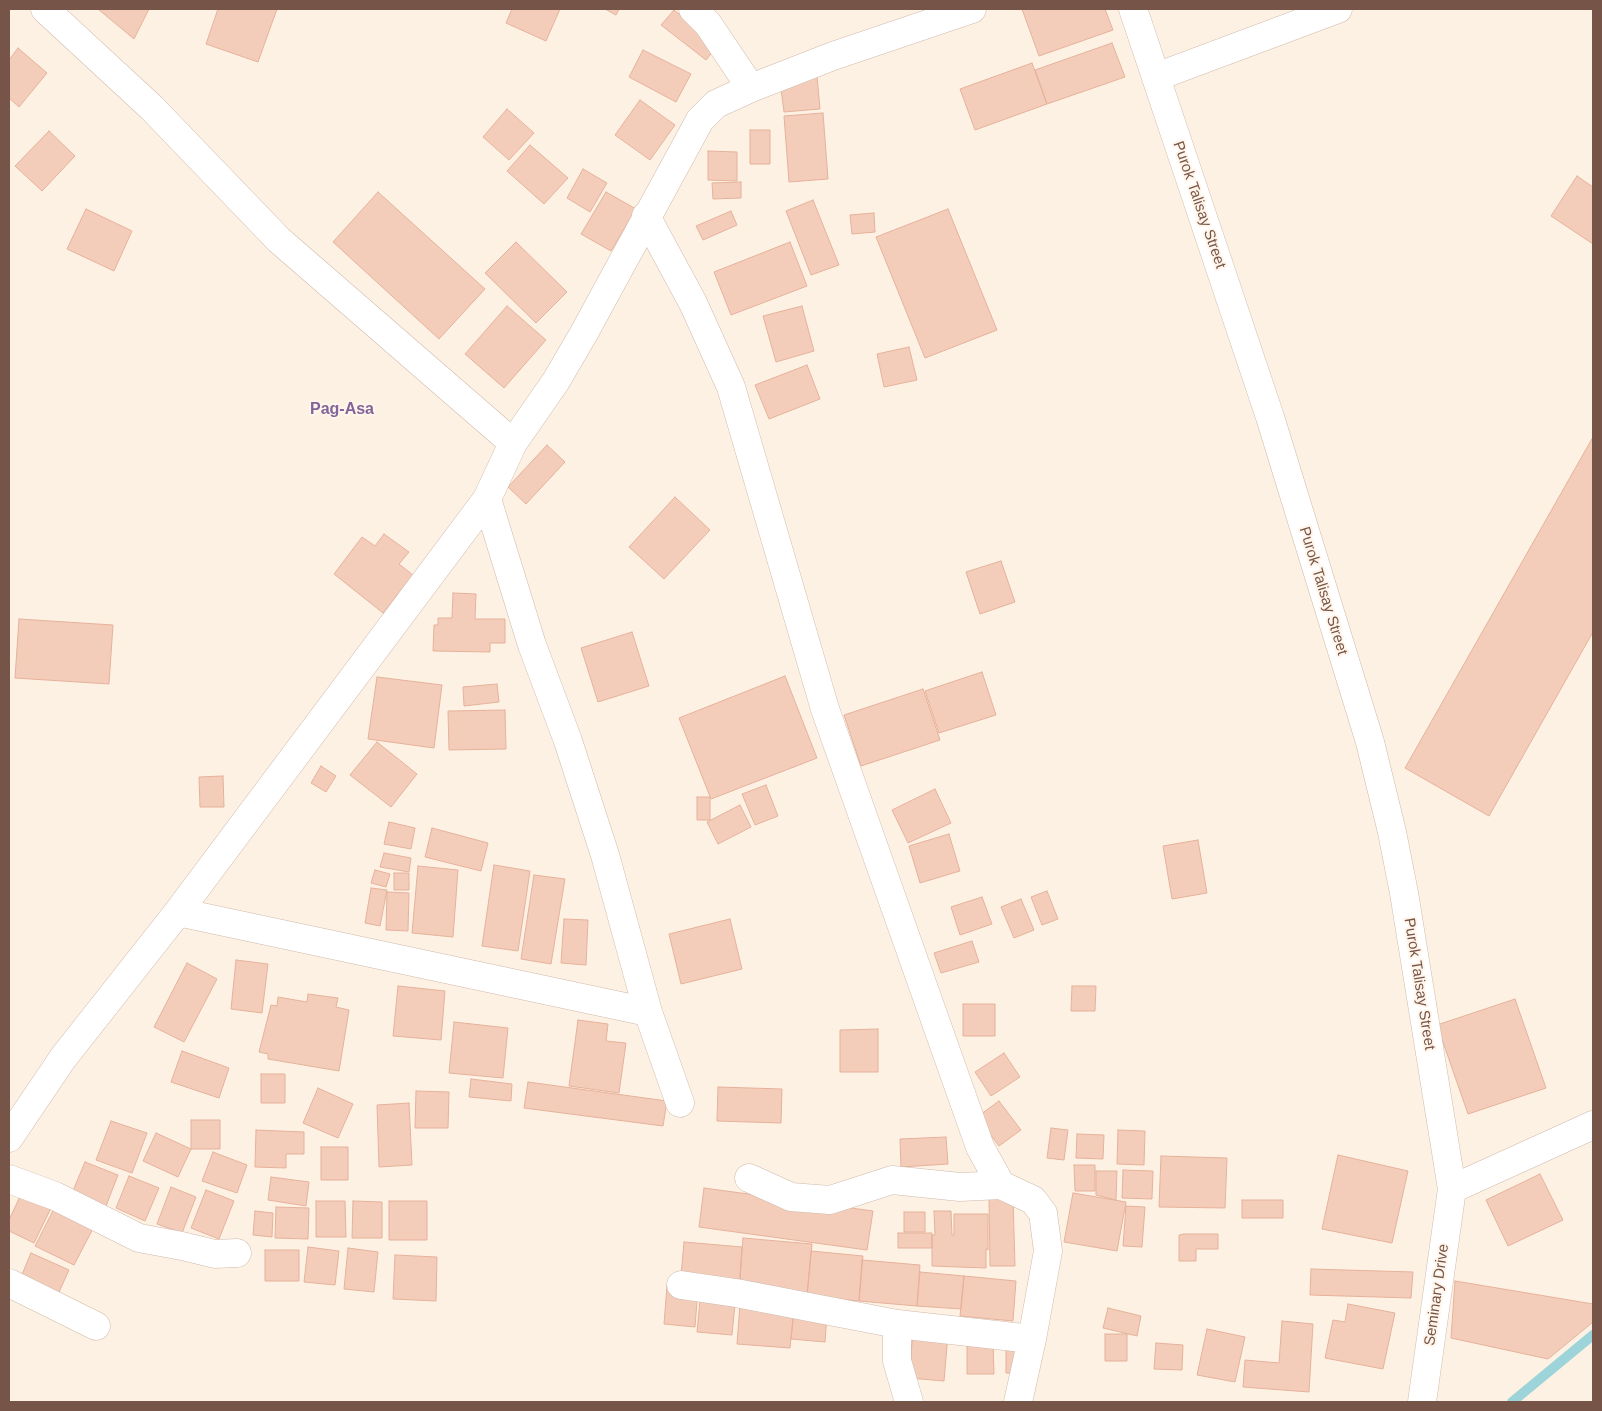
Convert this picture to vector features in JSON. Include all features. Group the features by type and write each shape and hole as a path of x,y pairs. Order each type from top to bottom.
{"street":[{"path":"45,9 152,108 279,240 513,443"},
{"path":"693,9 708,24 751,88"},
{"path":"9,1138 63,1058 178,912 487,498 513,443 556,381 584,333 646,216 700,120 716,104 751,88 832,56 972,9"},
{"name":"Purok Talisay Street","path":"1133,9 1270,417 1370,742 1392,832 1404,893 1452,1189"},
{"path":"1156,77 1338,9"},
{"path":"646,216 693,302 730,387 825,709 980,1147 1001,1185"},
{"path":"487,498 532,645 568,741 605,855 648,1012 680,1103"},
{"path":"178,912 648,1012"},
{"path":"1452,1189 1593,1125"},
{"path":"748,1178 791,1196 830,1200 892,1180 960,1188 1001,1185 1033,1200 1043,1213 1048,1251 1018,1402"},
{"path":"9,1179 55,1196 139,1238 215,1254 237,1253"},
{"name":"Seminary Drive","path":"1422,1402 1452,1189"},
{"path":"9,1283 96,1326"},
{"path":"681,1285 736,1293 897,1324 1032,1339"},
{"path":"897,1324 897,1361 909,1402"}],"building":[{"path":"98,9 149,9 134,39"},
{"path":"218,9 277,9 258,62 206,44"},
{"path":"512,9 560,9 546,41 506,23"},
{"path":"605,9 619,9 616,15"},
{"path":"1022,9 1105,9 1113,30 1039,56"},
{"path":"674,10 718,45 706,60 661,25"},
{"path":"1112,43 1125,77 1047,104 1035,70"},
{"path":"18,48 47,73 19,107 9,98 9,60"},
{"path":"643,50 691,74 676,102 629,77"},
{"path":"1032,63 1047,104 975,130 960,89"},
{"path":"817,76 820,109 784,112 781,89"},
{"path":"640,100 675,125 650,160 615,135"},
{"path":"507,109 534,133 509,160 483,137"},
{"path":"823,113 828,179 789,182 784,116"},
{"path":"750,130 770,130 770,164 750,164"},
{"path":"49,131 75,156 42,191 15,166"},
{"path":"530,145 568,178 544,204 507,171"},
{"path":"708,151 737,152 737,181 708,180"},
{"path":"583,169 607,183 590,212 567,198"},
{"path":"1577,176 1593,187 1593,244 1551,216"},
{"path":"741,182 741,198 713,199 712,183"},
{"path":"378,192 485,289 439,339 333,242"},
{"path":"606,192 636,209 611,251 581,234"},
{"path":"813,200 839,265 811,275 786,211"},
{"path":"86,209 132,231 114,271 67,249"},
{"path":"948,209 997,330 925,358 876,237"},
{"path":"731,211 737,225 703,240 696,226"},
{"path":"874,213 875,232 852,234 850,215"},
{"path":"516,242 567,292 536,323 485,273"},
{"path":"790,242 807,286 731,315 714,272"},
{"path":"507,306 546,340 504,388 465,354"},
{"path":"802,306 814,351 776,362 763,316"},
{"path":"909,347 917,380 884,387 877,354"},
{"path":"807,365 820,399 769,419 755,385"},
{"path":"1593,437 1593,632 1489,816 1405,768"},
{"path":"547,445 565,462 526,504 508,487"},
{"path":"675,497 710,530 664,579 629,547"},
{"path":"384,534 409,552 399,564 413,575 383,613 334,574 362,537 375,546"},
{"path":"1001,561 1015,602 980,614 966,572"},
{"path":"453,593 476,594 475,619 505,619 505,643 490,643 490,652 433,651 434,625 438,625 438,618 452,618"},
{"path":"19,619 113,625 109,684 15,678"},
{"path":"632,632 649,686 598,702 581,648"},
{"path":"982,672 996,715 939,733 925,691"},
{"path":"785,676 817,758 711,799 679,718"},
{"path":"377,677 442,685 434,748 368,739"},
{"path":"497,684 499,702 464,706 463,687"},
{"path":"923,689 940,740 861,766 844,715"},
{"path":"505,710 506,749 449,750 448,711"},
{"path":"377,742 417,774 391,807 350,775"},
{"path":"321,766 336,776 326,792 311,783"},
{"path":"223,776 224,807 200,807 199,777"},
{"path":"766,785 778,816 755,825 742,794"},
{"path":"935,789 951,823 908,843 892,810"},
{"path":"697,797 710,797 710,820 697,820"},
{"path":"740,805 751,827 718,844 707,822"},
{"path":"389,822 415,828 411,849 384,844"},
{"path":"432,828 488,843 481,871 425,857"},
{"path":"949,834 960,871 920,883 909,846"},
{"path":"1198,840 1207,893 1172,899 1163,846"},
{"path":"384,853 411,858 409,872 380,867"},
{"path":"494,865 530,871 518,951 482,946"},
{"path":"418,866 458,870 453,937 412,933"},
{"path":"375,870 390,874 386,887 371,883"},
{"path":"394,873 409,873 409,890 394,890"},
{"path":"534,875 565,879 551,964 521,959"},
{"path":"371,888 387,890 380,926 365,923"},
{"path":"1047,891 1058,919 1042,925 1031,897"},
{"path":"387,892 409,893 408,931 386,930"},
{"path":"982,897 992,924 960,935 951,907"},
{"path":"1021,899 1034,930 1014,938 1001,907"},
{"path":"564,919 588,920 586,965 561,963"},
{"path":"730,919 742,969 681,984 669,934"},
{"path":"972,941 979,962 941,973 934,953"},
{"path":"236,960 268,964 262,1013 231,1009"},
{"path":"187,963 217,979 184,1042 154,1027"},
{"path":"398,986 445,991 441,1040 393,1036"},
{"path":"1072,986 1096,986 1095,1011 1071,1011"},
{"path":"308,994 338,998 336,1007 349,1010 339,1071 268,1059 268,1054 259,1052 271,1005 277,1006 278,997 307,1002"},
{"path":"1515,999 1546,1088 1468,1114 1437,1025"},
{"path":"963,1004 995,1004 995,1036 963,1036"},
{"path":"578,1020 608,1024 606,1041 626,1043 619,1093 569,1086"},
{"path":"454,1022 508,1028 503,1078 449,1073"},
{"path":"878,1029 878,1072 840,1072 840,1030"},
{"path":"182,1051 229,1068 219,1098 171,1082"},
{"path":"1004,1053 1020,1077 991,1096 975,1072"},
{"path":"261,1074 285,1074 285,1103 261,1103"},
{"path":"471,1079 512,1084 511,1101 469,1097"},
{"path":"528,1082 667,1101 663,1126 524,1108"},
{"path":"718,1087 782,1089 781,1123 717,1121"},
{"path":"318,1088 353,1104 338,1138 303,1123"},
{"path":"416,1091 449,1092 448,1128 415,1128"},
{"path":"999,1101 1021,1130 999,1146 977,1117"},
{"path":"409,1103 412,1165 379,1167 377,1105"},
{"path":"191,1120 220,1120 220,1149 191,1149"},
{"path":"111,1121 147,1133 132,1173 96,1160"},
{"path":"1051,1128 1068,1130 1064,1160 1047,1158"},
{"path":"256,1130 304,1132 304,1154 286,1154 286,1168 255,1167"},
{"path":"1118,1130 1145,1131 1144,1165 1117,1164"},
{"path":"156,1133 191,1149 178,1177 143,1161"},
{"path":"1077,1134 1104,1135 1103,1159 1076,1158"},
{"path":"946,1137 948,1164 901,1167 900,1139"},
{"path":"321,1147 348,1147 348,1180 321,1180"},
{"path":"213,1152 247,1165 237,1193 202,1181"},
{"path":"1338,1155 1408,1171 1392,1243 1322,1229"},
{"path":"1161,1156 1227,1158 1225,1208 1159,1207"},
{"path":"85,1162 118,1175 106,1206 72,1193"},
{"path":"1074,1165 1095,1165 1095,1191 1075,1191"},
{"path":"1123,1170 1153,1171 1152,1199 1122,1198"},
{"path":"1096,1171 1117,1171 1116,1200 1096,1195"},
{"path":"1540,1174 1563,1220 1508,1246 1486,1200"},
{"path":"129,1176 159,1188 145,1221 116,1208"},
{"path":"271,1177 309,1182 306,1206 268,1200"},
{"path":"171,1187 196,1197 182,1233 157,1224"},
{"path":"24,1188 54,1202 34,1243 9,1231 9,1220"},
{"path":"704,1188 873,1211 867,1250 699,1227"},
{"path":"206,1190 234,1201 219,1239 191,1228"},
{"path":"1073,1193 1126,1202 1117,1251 1064,1242"},
{"path":"989,1198 1013,1198 1015,1266 990,1266"},
{"path":"1242,1200 1283,1200 1283,1218 1242,1218"},
{"path":"58,1201 97,1221 74,1265 35,1246"},
{"path":"316,1201 345,1201 346,1237 316,1237"},
{"path":"353,1201 382,1202 382,1238 352,1238"},
{"path":"389,1201 427,1201 427,1240 389,1240"},
{"path":"1126,1206 1145,1207 1142,1247 1123,1246"},
{"path":"276,1207 309,1208 308,1239 275,1238"},
{"path":"255,1211 273,1213 272,1237 253,1235"},
{"path":"934,1211 951,1211 952,1235 954,1235 954,1214 988,1214 986,1268 932,1266 932,1235 935,1235"},
{"path":"904,1212 925,1212 925,1232 904,1232"},
{"path":"898,1233 932,1233 932,1248 898,1248"},
{"path":"1218,1234 1218,1249 1196,1249 1196,1261 1179,1261 1179,1235"},
{"path":"743,1238 812,1244 807,1296 739,1290"},
{"path":"684,1242 742,1247 740,1281 681,1276"},
{"path":"308,1247 339,1251 335,1285 304,1282"},
{"path":"348,1248 378,1252 374,1292 344,1289"},
{"path":"265,1250 299,1250 299,1281 265,1281"},
{"path":"811,1251 863,1256 859,1301 807,1296"},
{"path":"31,1253 69,1270 55,1301 18,1284"},
{"path":"395,1255 437,1257 436,1301 393,1299"},
{"path":"862,1260 920,1265 917,1306 859,1301"},
{"path":"1311,1269 1413,1272 1411,1298 1310,1295"},
{"path":"920,1272 964,1276 961,1309 917,1306"},
{"path":"964,1276 1016,1281 1013,1321 960,1316"},
{"path":"1455,1281 1593,1304 1593,1322 1548,1359 1451,1338"},
{"path":"667,1286 698,1289 695,1327 664,1324"},
{"path":"700,1300 735,1303 732,1335 697,1332"},
{"path":"1348,1304 1395,1313 1383,1369 1325,1358 1333,1320 1345,1322"},
{"path":"740,1305 794,1309 790,1348 737,1344"},
{"path":"1108,1308 1141,1316 1137,1336 1103,1328"},
{"path":"794,1310 827,1313 825,1342 791,1339"},
{"path":"1282,1321 1313,1324 1309,1392 1243,1387 1245,1360 1279,1363"},
{"path":"1207,1329 1245,1337 1235,1382 1197,1375"},
{"path":"913,1331 948,1334 944,1381 909,1378"},
{"path":"1105,1334 1127,1334 1127,1361 1105,1361"},
{"path":"993,1343 994,1374 967,1374 967,1344"},
{"path":"1156,1343 1183,1345 1182,1370 1154,1369"},
{"path":"1006,1346 1020,1346 1020,1373 1006,1373"}],"waterway":[{"path":"1512,1402 1593,1335"}],"district":[{"name":"Pag-Asa","path":"342,410"}]}
